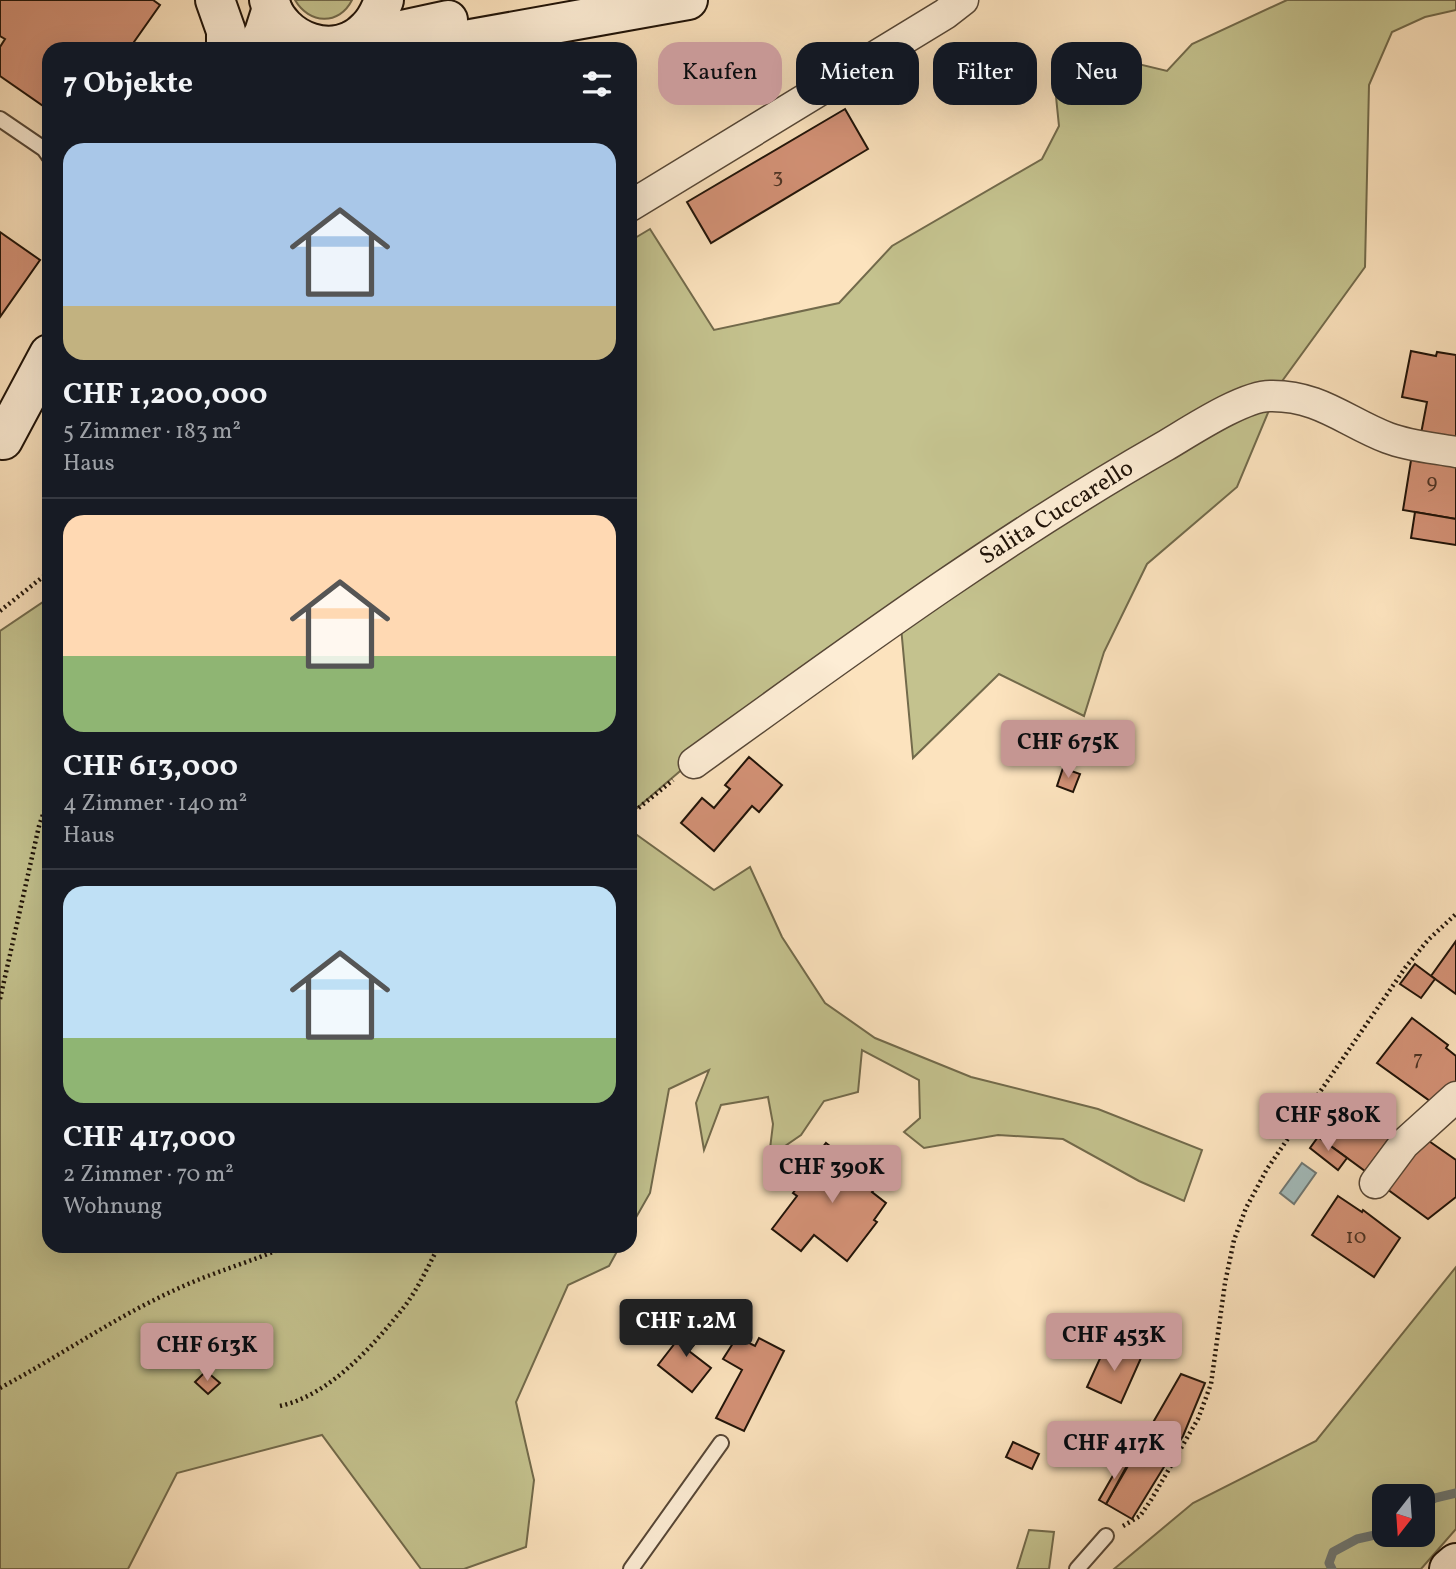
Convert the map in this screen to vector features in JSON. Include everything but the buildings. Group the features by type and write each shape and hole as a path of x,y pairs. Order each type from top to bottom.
{"main road":[{"path":"215,0 226,31 226,42"},
{"path":"340,42 366,31 384,0"},
{"path":"345,42 400,28 570,0"},
{"path":"454,42 688,0"},
{"path":"270,4 281,25 296,38 306,42"},
{"path":"258,42 264,33 270,4"},
{"path":"2,443 42,367"},
{"path":"2,443 42,400"},
{"path":"1449,1569 1456,1563"}],"street":[{"path":"637,202 945,15 964,0"},
{"name":"Salita Cuccarello","path":"694,763 900,615 1078,495 1223,412 1267,396 1294,398 1331,408 1389,439 1456,452"},
{"path":"1375,1182 1404,1144 1426,1121 1456,1097"}],"lane":[{"path":"0,119 42,148"},
{"path":"631,1569 721,1443"},
{"path":"1077,1569 1106,1536"}],"path":[{"path":"0,611 42,578"},
{"path":"637,809 694,763"},
{"path":"0,999 42,817"},
{"path":"1106,1536 1140,1516 1198,1419 1211,1384 1234,1240 1246,1208 1267,1169 1405,968 1428,940 1456,914"},
{"path":"0,1388 90,1334 179,1288 271,1253"},
{"path":"280,1406 296,1403 341,1377 405,1306 435,1253"}],"shaded area":[{"path":"295,0 352,0 340,14 324,19 308,14"},
{"path":"1287,0 1456,0 1456,10 1425,17 1392,32 1369,85 1365,267 1280,384 1237,487 1147,564 1104,652 1084,716 999,674 913,758 900,616 728,730 637,808 637,237 650,229 714,330 839,303 892,246 1042,159 1059,126 1057,105 1142,105 1142,65 1167,71 1192,44"},
{"path":"42,603 42,1253 616,1253 609,1266 568,1285 516,1402 534,1480 526,1547 464,1569 421,1569 322,1435 177,1473 128,1569 0,1569 0,631"},
{"path":"637,835 714,890 750,867 782,937 825,1003 875,1038 971,1077 1098,1109 1202,1150 1184,1201 1139,1181 1063,1139 998,1135 924,1148 904,1132 920,1118 919,1080 862,1050 858,1092 824,1101 801,1135 769,1157 773,1124 768,1097 721,1105 704,1150 696,1103 709,1070 669,1089 650,1193 637,1216"},
{"path":"1456,1267 1456,1529 1421,1569 1114,1569 1193,1503 1316,1441"},
{"path":"1029,1530 1054,1532 1049,1569 1017,1569"}],"water":[{"path":"1302,1163 1316,1173 1294,1204 1280,1193"}],"waterway":[{"path":"1435,1498 1456,1493"},
{"path":"1332,1569 1329,1563 1333,1552 1357,1539 1372,1536"}]}
